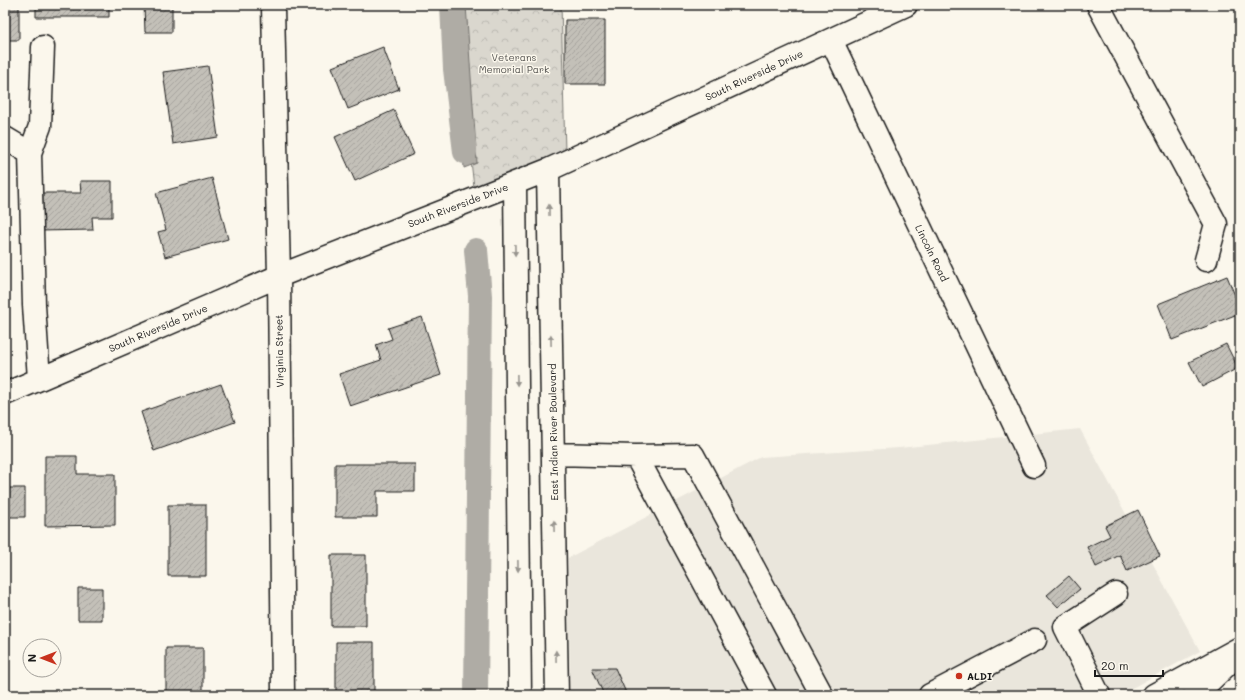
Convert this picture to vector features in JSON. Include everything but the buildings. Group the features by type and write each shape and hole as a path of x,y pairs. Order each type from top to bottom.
{"street":[{"name":"South Riverside Drive","path":"5,394 279,276 548,170 906,5"},
{"path":"1098,5 1216,224 1206,260"},
{"name":"Virginia Street","path":"273,7 279,276 283,695"},
{"name":"Lincoln Road","path":"831,40 1034,466"},
{"path":"39,379 34,305 30,153 40,126 43,47"},
{"path":"5,138 30,153"},
{"name":"East Indian River Boulevard","path":"548,170 557,695"},
{"path":"515,183 520,695"},
{"path":"553,454 636,456 693,455 822,695"},
{"path":"636,456 765,695"},
{"path":"1099,695 1065,627 1116,594"},
{"path":"930,695 1035,640"},
{"path":"1154,695 1240,648"},
{"path":"1195,695 1240,652"}],"shaded area":[{"path":"454,5 466,5 477,163 464,168"},
{"path":"1080,429 1200,651 1119,695 570,695 568,558 761,457 899,448"}],"green space":[{"name":"Veterans Memorial Park","path":"462,5 561,5 565,152 474,187 471,161"}],"waterway":[{"path":"452,5 455,69 465,152"},
{"path":"476,250 480,296 476,695"}],"place":[{"name":"ALDI","path":"959,676"}]}
